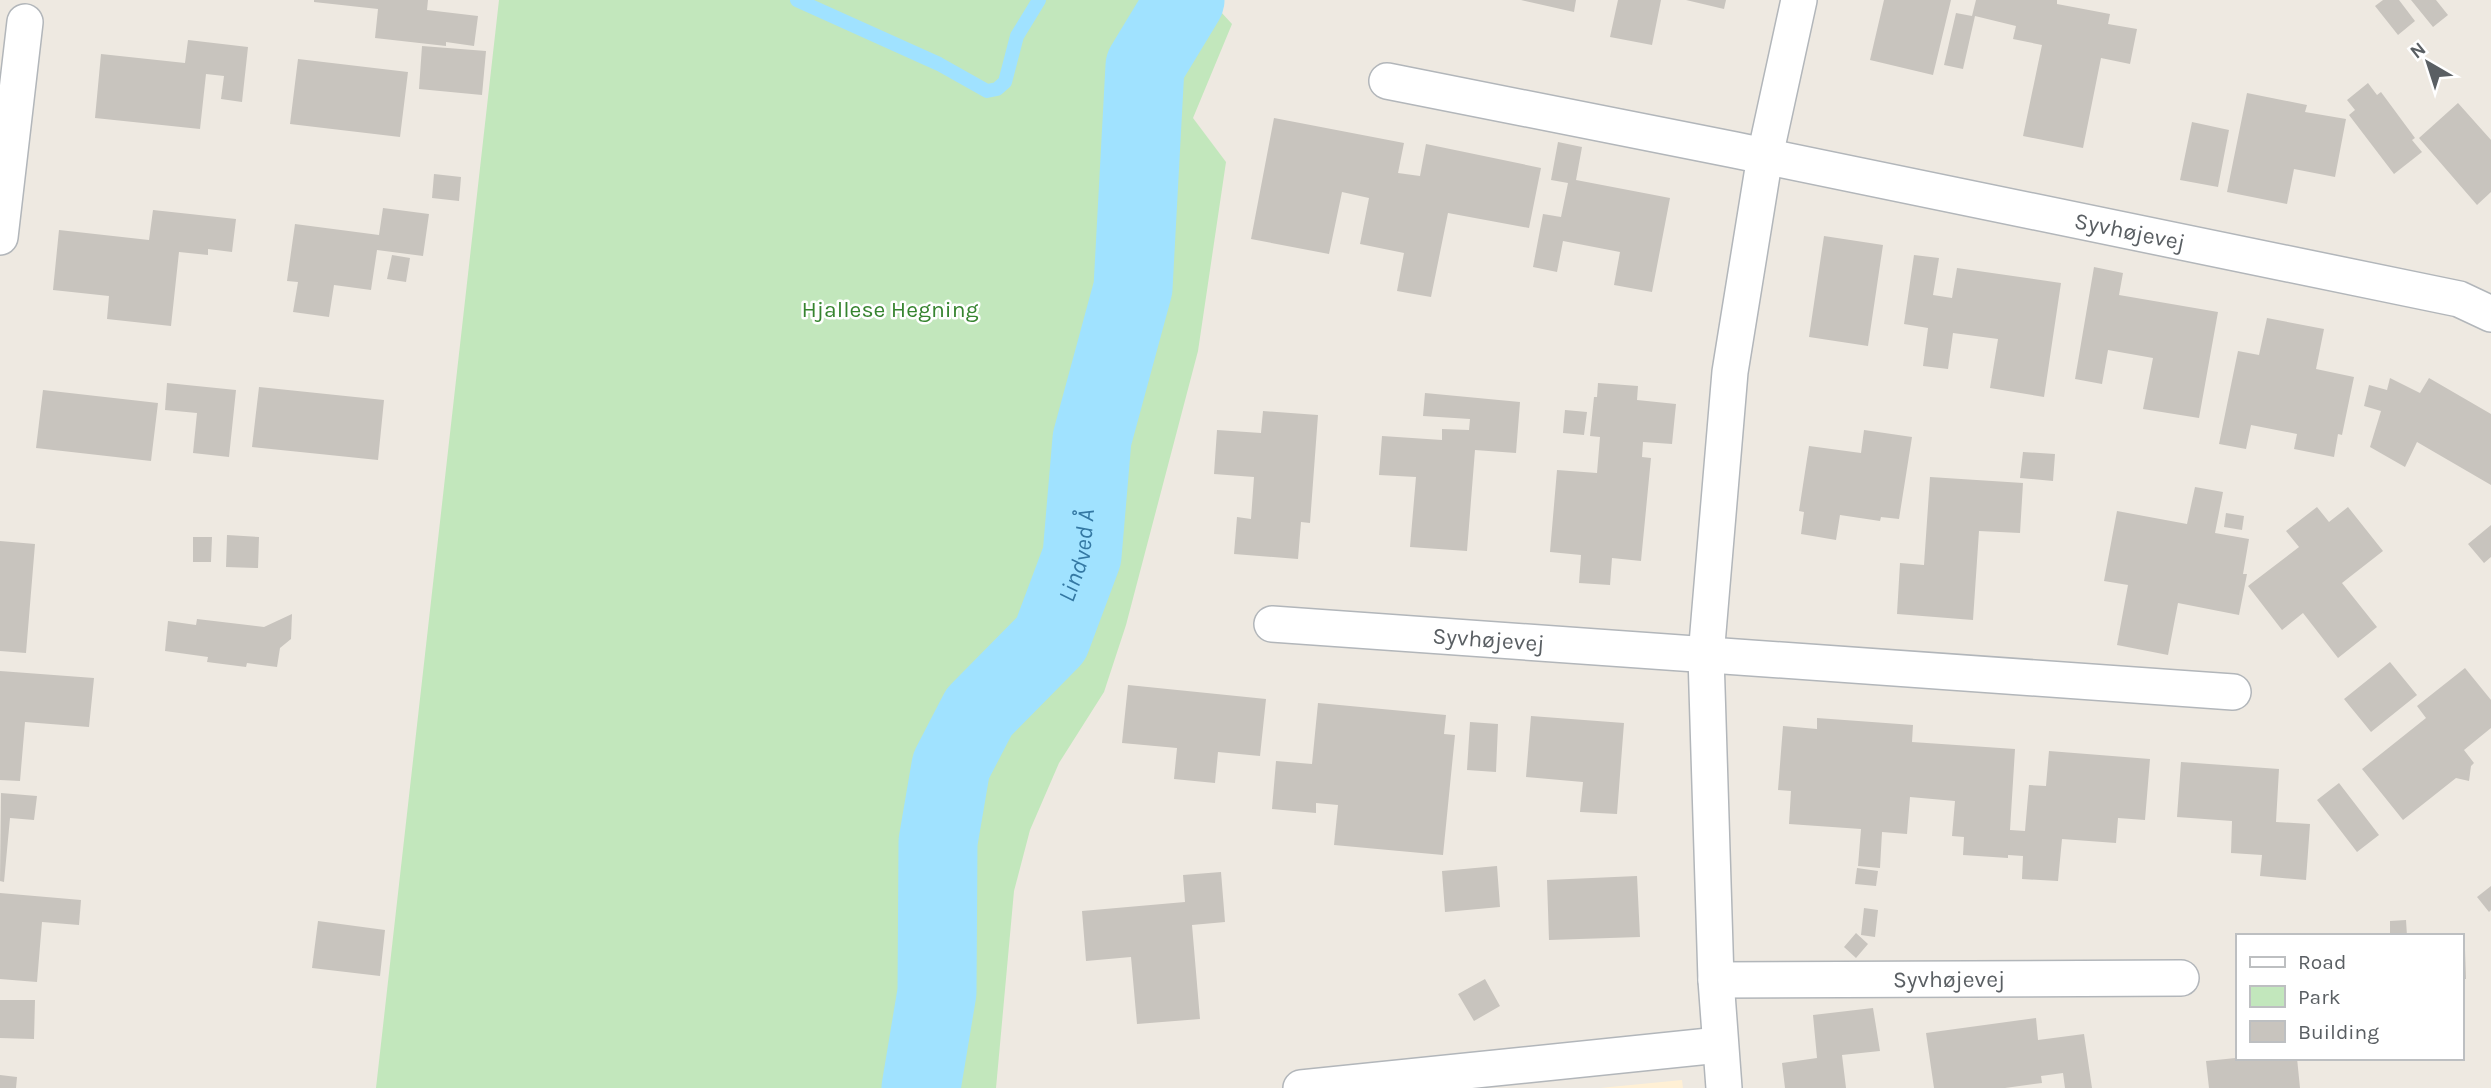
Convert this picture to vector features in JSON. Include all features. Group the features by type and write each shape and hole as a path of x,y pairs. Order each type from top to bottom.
{"street":[{"path":"1724,1088 1716,980 1706,656 1730,372 1765,156 1799,0"},
{"path":"0,237 25,22"},
{"name":"Syvhøjevej","path":"1387,81 2459,299 2491,314"},
{"name":"Syvhøjevej","path":"1272,624 2233,692"},
{"name":"Syvhøjevej","path":"1716,980 2181,978"},
{"path":"1301,1088 1719,1045"}],"shaded area":[{"path":"1682,1080 1683,1088 1600,1088"}],"green space":[{"name":"Hjallese Hegning","path":"499,0 1210,0 1232,24 1193,118 1226,162 1198,351 1126,625 1104,692 1059,763 1030,830 1014,891 996,1088 376,1088"}],"building":[{"path":"314,0 428,0 427,10 478,16 474,46 446,42 446,46 375,38 378,9"},
{"path":"1521,0 1576,0 1574,12"},
{"path":"1618,0 1661,0 1652,45 1610,37"},
{"path":"1686,0 1726,0 1724,9"},
{"path":"1884,0 1951,0 1933,75 1870,60"},
{"path":"1976,0 2057,0 2057,4 2110,14 2108,24 2137,29 2130,64 2101,58 2083,148 2023,136 2042,45 2013,39 2016,26 1975,16 1963,69 1944,65 1956,13 1972,16"},
{"path":"2383,0 2399,0 2415,21 2398,35 2375,6"},
{"path":"2411,0 2436,0 2448,15 2433,27"},
{"path":"188,40 248,47 242,102 221,99 224,76 206,74 200,129 95,118 101,54 185,63"},
{"path":"422,46 486,51 482,95 419,89"},
{"path":"298,59 408,72 400,137 290,124"},
{"path":"2368,83 2377,95 2381,92 2415,138 2412,140 2422,152 2394,174 2349,115 2355,110 2347,100"},
{"path":"2247,93 2307,105 2305,112 2346,119 2335,177 2294,169 2287,204 2227,192"},
{"path":"2458,103 2491,140 2491,192 2477,205 2419,138"},
{"path":"1274,118 1404,143 1398,173 1420,176 1426,144 1541,168 1529,228 1448,213 1431,297 1397,291 1404,253 1360,244 1369,198 1342,192 1329,254 1251,239"},
{"path":"2192,122 2229,130 2218,187 2180,180"},
{"path":"1558,142 1582,147 1576,180 1670,198 1652,292 1614,285 1620,252 1563,241 1557,272 1533,267 1543,214 1561,217 1568,183 1551,180"},
{"path":"434,174 461,177 459,201 432,198"},
{"path":"383,208 429,214 423,256 377,250 371,290 334,285 329,317 293,312 298,282 287,281 295,224 379,235"},
{"path":"153,210 236,219 232,252 208,249 208,255 179,252 171,326 107,319 109,296 53,290 59,230 149,240"},
{"path":"1824,236 1883,245 1868,346 1809,337"},
{"path":"392,255 410,258 406,282 387,279"},
{"path":"1914,255 1939,258 1933,295 1952,298 1957,268 2061,283 2044,397 1990,388 1998,339 1953,333 1948,369 1923,366 1928,328 1904,324"},
{"path":"2094,267 2123,273 2119,295 2218,312 2199,418 2143,409 2153,358 2108,350 2102,384 2075,379"},
{"path":"2267,318 2324,329 2316,369 2354,377 2342,435 2338,434 2334,457 2294,449 2297,434 2251,425 2246,449 2219,444 2238,351 2259,355"},
{"path":"2390,378 2420,393 2429,378 2491,414 2491,485 2417,442 2405,467 2370,447 2381,411 2364,406 2369,385 2387,390"},
{"path":"167,383 236,390 229,457 193,453 197,413 165,410"},
{"path":"1598,383 1638,386 1637,400 1676,404 1672,444 1643,442 1642,457 1651,458 1641,561 1612,558 1610,585 1579,583 1581,555 1550,552 1557,470 1597,473 1600,437 1590,436"},
{"path":"259,387 384,400 378,460 252,447"},
{"path":"43,390 158,403 151,461 36,448"},
{"path":"1425,393 1520,402 1516,453 1475,450 1467,551 1410,547 1416,477 1379,475 1382,436 1442,440 1442,429 1469,430 1470,419 1423,416"},
{"path":"1565,410 1587,412 1584,435 1563,433"},
{"path":"1263,411 1318,415 1310,523 1301,522 1298,559 1234,554 1237,517 1251,519 1254,477 1214,474 1217,430 1261,433"},
{"path":"1864,430 1912,437 1899,519 1881,517 1880,521 1840,515 1836,540 1801,534 1804,512 1799,511 1809,446 1861,453"},
{"path":"2023,452 2055,454 2053,481 2020,478"},
{"path":"1930,477 2023,483 2020,533 1979,531 1973,620 1897,614 1900,563 1924,565"},
{"path":"2195,487 2223,492 2215,533 2249,539 2243,574 2247,574 2239,615 2178,603 2168,655 2117,645 2128,585 2104,581 2117,511 2187,524"},
{"path":"2317,507 2329,522 2348,507 2383,551 2342,583 2377,627 2338,658 2303,613 2282,630 2248,586 2299,547 2286,531"},
{"path":"2226,513 2244,516 2242,530 2224,527"},
{"path":"2491,525 2491,557 2484,563 2468,544"},
{"path":"227,535 259,537 258,568 226,567"},
{"path":"193,537 212,537 211,562 193,562"},
{"path":"0,541 35,544 26,653 0,651"},
{"path":"292,614 291,639 280,648 277,667 247,663 246,667 207,662 208,657 165,651 168,621 196,625 197,619 264,627"},
{"path":"2390,662 2417,695 2371,732 2344,699"},
{"path":"2465,668 2491,700 2491,728 2464,750 2474,763 2469,781 2456,778 2403,820 2362,769 2426,718 2417,706"},
{"path":"0,671 94,678 89,727 25,722 20,781 0,780"},
{"path":"1128,685 1266,699 1260,756 1218,752 1215,783 1174,779 1177,748 1122,743"},
{"path":"1318,703 1446,715 1444,734 1455,735 1443,855 1334,845 1338,805 1316,803 1316,813 1272,809 1276,761 1312,764"},
{"path":"1531,716 1624,723 1617,814 1580,812 1583,782 1526,777"},
{"path":"1817,718 1913,725 1912,742 2015,749 2010,830 2025,831 2029,785 2046,786 2049,751 2150,759 2145,820 2118,818 2116,843 2062,839 2058,881 2022,879 2023,856 2008,855 2008,858 1963,855 1964,837 1952,836 1955,801 1910,797 1907,834 1882,832 1880,868 1858,866 1861,829 1789,824 1791,791 1778,790 1783,726 1817,729"},
{"path":"1470,722 1498,724 1496,772 1467,770"},
{"path":"2181,762 2279,769 2276,822 2310,824 2306,880 2260,876 2262,855 2231,853 2232,821 2177,817"},
{"path":"2339,783 2379,835 2357,852 2317,800"},
{"path":"1,793 37,796 34,820 10,818 4,882 0,881"},
{"path":"1497,866 1500,907 1445,912 1442,871"},
{"path":"1857,868 1878,871 1876,886 1855,884"},
{"path":"1221,872 1225,922 1192,925 1200,1019 1137,1024 1131,957 1086,961 1082,911 1185,902 1183,875"},
{"path":"1637,876 1640,937 1549,940 1547,880"},
{"path":"2491,886 2491,910 2489,912 2477,897"},
{"path":"0,893 81,900 79,925 42,922 37,982 0,979"},
{"path":"1864,908 1878,910 1875,937 1861,935"},
{"path":"2406,920 2407,934 2390,934 2390,921"},
{"path":"318,921 385,930 380,976 312,968"},
{"path":"1856,933 1868,944 1856,958 1844,947"},
{"path":"2463,950 2465,950 2466,979 2463,979"},
{"path":"1485,979 1500,1006 1474,1021 1458,994"},
{"path":"0,1000 35,1000 34,1039 0,1038"},
{"path":"1873,1008 1880,1051 1842,1055 1846,1088 1785,1088 1782,1063 1817,1058 1813,1015"},
{"path":"2036,1018 2038,1040 2084,1034 2092,1088 2065,1088 2063,1073 2041,1076 2042,1083 2005,1088 1934,1088 1926,1033"},
{"path":"2236,1058 2297,1060 2300,1088 2209,1088 2206,1061"},
{"path":"0,1075 17,1077 16,1088 0,1088"}],"waterway":[{"path":"797,0 939,64 987,91 997,89 1005,82 1017,36 1039,0"},
{"name":"Lindved Å","path":"921,1088 937,992 938,842 951,766 979,712 1051,639 1082,556 1092,439 1133,288 1145,66 1185,0"}]}
